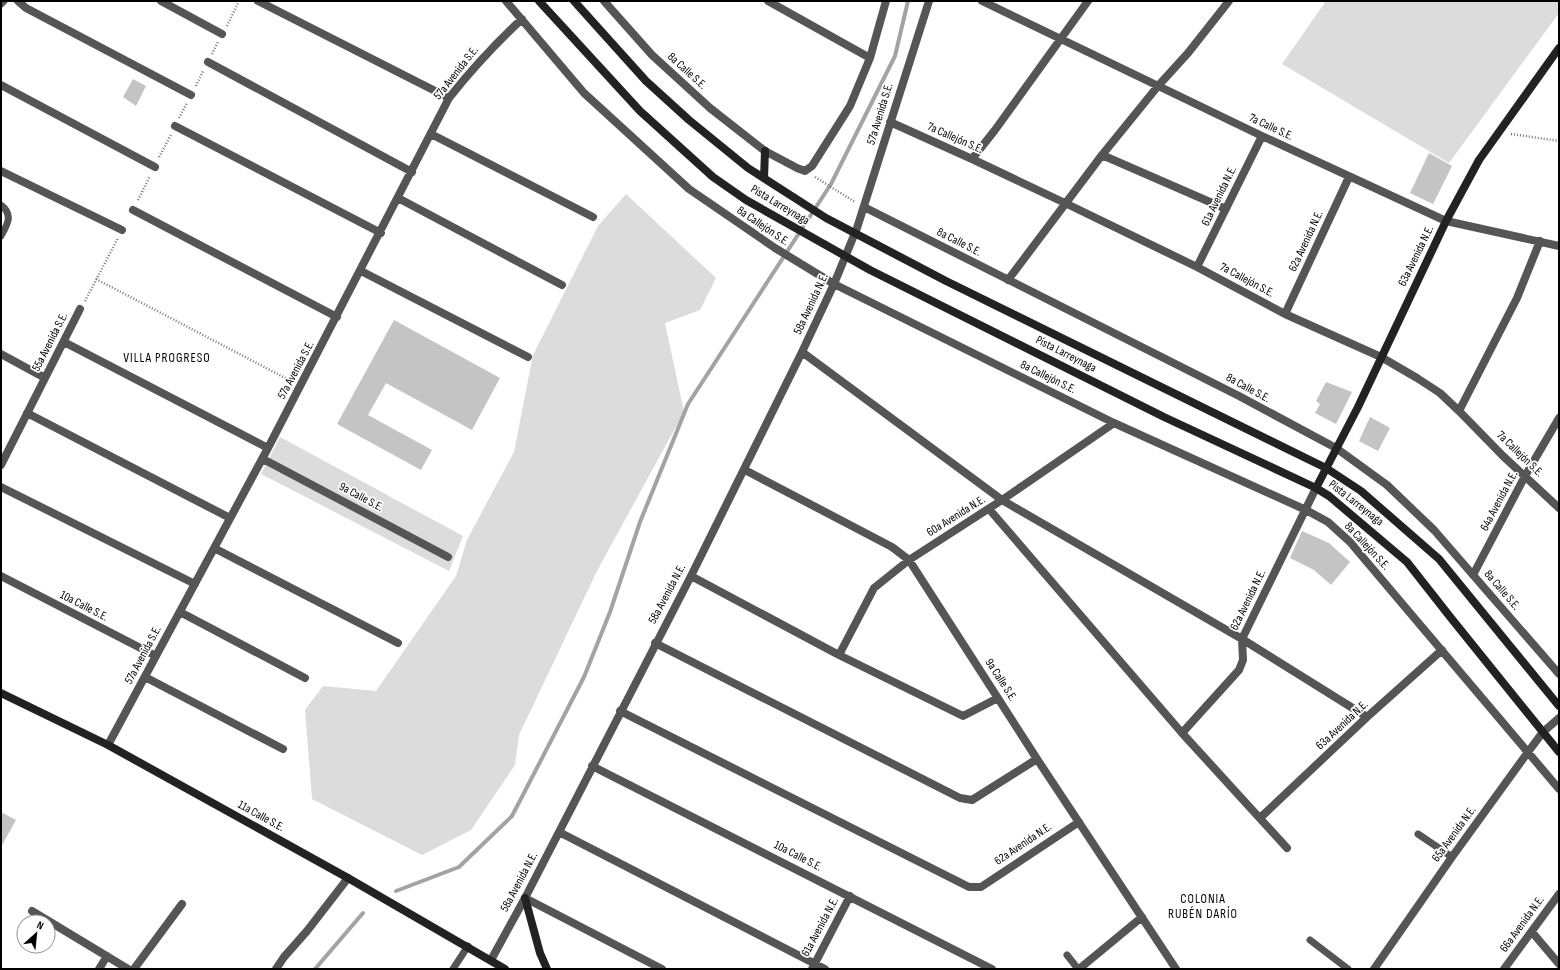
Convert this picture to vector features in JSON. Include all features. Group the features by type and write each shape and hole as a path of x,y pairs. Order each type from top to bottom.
{"main road":[{"name":"Pista Larreynaga","path":"539,1 640,111 708,172 746,200 845,257 1164,417 1316,488 1341,504 1407,562 1559,752"},
{"name":"Pista Larreynaga","path":"574,1 646,82 688,120 748,168 826,218 854,234 1060,338 1326,468 1361,491 1438,560 1559,706"},
{"name":"63a Avenida N.E.","path":"1316,488 1358,407 1446,221 1478,160 1559,48"},
{"path":"764,178 765,151"},
{"name":"11a Calle S.E.","path":"1,693 108,745 348,878 506,969"},
{"path":"525,898 540,953 547,969"}],"street":[{"path":"18,1 26,8 191,95"},
{"path":"161,1 222,34"},
{"path":"258,1 449,98"},
{"name":"8a Callejón S.E.","path":"506,1 584,93 689,189 797,262 834,284 1114,423 1306,510 1328,522 1350,542 1559,789"},
{"name":"8a Calle S.E.","path":"604,1 652,55 710,108 765,151 805,171 812,166 850,106 870,58"},
{"path":"768,1 870,58 886,1"},
{"name":"57a Avenida S.E.","path":"854,234 864,207 929,1"},
{"name":"7a Calle S.E.","path":"982,1 1262,136 1446,221 1559,246"},
{"path":"972,158 995,130 1088,1"},
{"path":"1008,280 1102,155 1158,86 1188,53 1229,1"},
{"name":"57a Avenida S.E.","path":"108,745 263,459 381,233 449,98 492,47 522,19"},
{"path":"208,62 412,172"},
{"path":"1,84 155,167"},
{"name":"7a Callejón S.E.","path":"890,122 972,158 1197,267 1285,314 1381,357 1440,393 1503,456 1559,508"},
{"path":"175,126 381,233"},
{"path":"431,134 593,217"},
{"name":"61a Avenida N.E.","path":"1197,267 1262,136"},
{"path":"1102,155 1226,209"},
{"path":"1,171 122,230"},
{"name":"62a Avenida N.E.","path":"1285,314 1349,177"},
{"path":"398,198 562,285"},
{"name":"8a Calle S.E.","path":"864,207 1239,396 1336,448 1387,485 1434,530 1559,674"},
{"path":"133,210 337,317"},
{"name":"58a Avenida N.E.","path":"490,960 525,898 745,470 834,284 854,234"},
{"path":"1459,411 1517,298 1540,241"},
{"path":"361,270 528,357"},
{"name":"55a Avenida S.E.","path":"1,465 5,449 27,413 80,309"},
{"path":"64,342 268,448"},
{"path":"802,352 1002,500 1242,638 1367,717"},
{"path":"1,354 45,378"},
{"path":"27,413 230,518"},
{"name":"64a Avenida N.E.","path":"1473,575 1525,476 1559,418"},
{"name":"60a Avenida N.E.","path":"839,655 874,588 908,560 989,509 1114,423"},
{"name":"9a Calle S.E.","path":"263,459 448,557"},
{"name":"9a Calle S.E.","path":"745,470 892,547 908,560 1176,969"},
{"path":"1,487 195,584"},
{"name":"62a Avenida N.E.","path":"1182,733 1239,670 1243,660 1242,638 1316,488"},
{"path":"989,509 1182,733 1287,848"},
{"path":"214,548 398,643"},
{"name":"10a Calle S.E.","path":"1,576 156,656"},
{"path":"691,576 839,655 963,716 998,698"},
{"path":"180,612 305,678"},
{"path":"655,643 960,798 972,800 1037,759"},
{"name":"63a Avenida N.E.","path":"1260,818 1367,717 1442,650"},
{"path":"145,677 283,749"},
{"name":"62a Avenida N.E.","path":"620,711 967,886 981,887 1079,822"},
{"name":"65a Avenida N.E.","path":"1374,969 1452,857 1528,752 1543,732 1559,718"},
{"name":"10a Calle S.E.","path":"592,766 992,969"},
{"path":"559,832 813,966 825,969"},
{"path":"276,969 348,878"},
{"name":"66a Avenida N.E.","path":"1504,969 1559,894"},
{"name":"61a Avenida N.E.","path":"813,966 850,896"},
{"path":"525,898 662,969"},
{"path":"134,969 182,904"},
{"path":"32,911 128,969"},
{"path":"1079,969 1142,917"},
{"path":"1532,932 1559,964"},
{"path":"99,969 107,956"}],"lane":[{"path":"1,4 4,1"},
{"path":"1,205 8,214 9,220 1,236"},
{"path":"1418,834 1452,857"},
{"path":"1310,940 1348,969"},
{"path":"453,969 468,946"},
{"path":"1067,955 1079,969"}],"path":[{"path":"1498,132 1559,141"},
{"path":"818,179 842,193"},
{"name":"55a Avenida S.E.","path":"80,309 122,230"},
{"path":"96,280 301,386"}],"shaded area":[{"path":"1326,1 1559,1 1559,13 1449,163 1282,64"},
{"path":"626,194 716,278 700,310 665,323 684,412 597,571 519,735 515,765 471,830 422,855 312,799 305,710 323,686 376,691 456,576 467,540 514,452 533,355 598,226"},
{"path":"280,437 463,536 449,571 261,474"}],"building":[{"path":"133,79 146,86 136,106 123,97"},
{"path":"1429,153 1452,166 1433,204 1410,193"},
{"path":"394,320 500,378 472,430 386,383 368,415 432,450 421,470 337,424"},
{"path":"1326,382 1352,392 1336,424 1315,413 1320,404 1316,401"},
{"path":"1370,417 1390,428 1378,451 1359,441"},
{"path":"1302,531 1329,543 1350,562 1331,585 1314,570 1290,558"},
{"path":"1,812 16,820 1,847"}],"waterway":[{"path":"396,891 459,867 512,816 584,677 610,612 640,522 688,404 831,184 895,56 908,1"},
{"path":"315,969 363,913"}],"district":[{"name":"VILLA PROGRESO","path":"167,358"},
{"name":"COLONIA RUBÉN DARÍO","path":"1203,906"}]}
